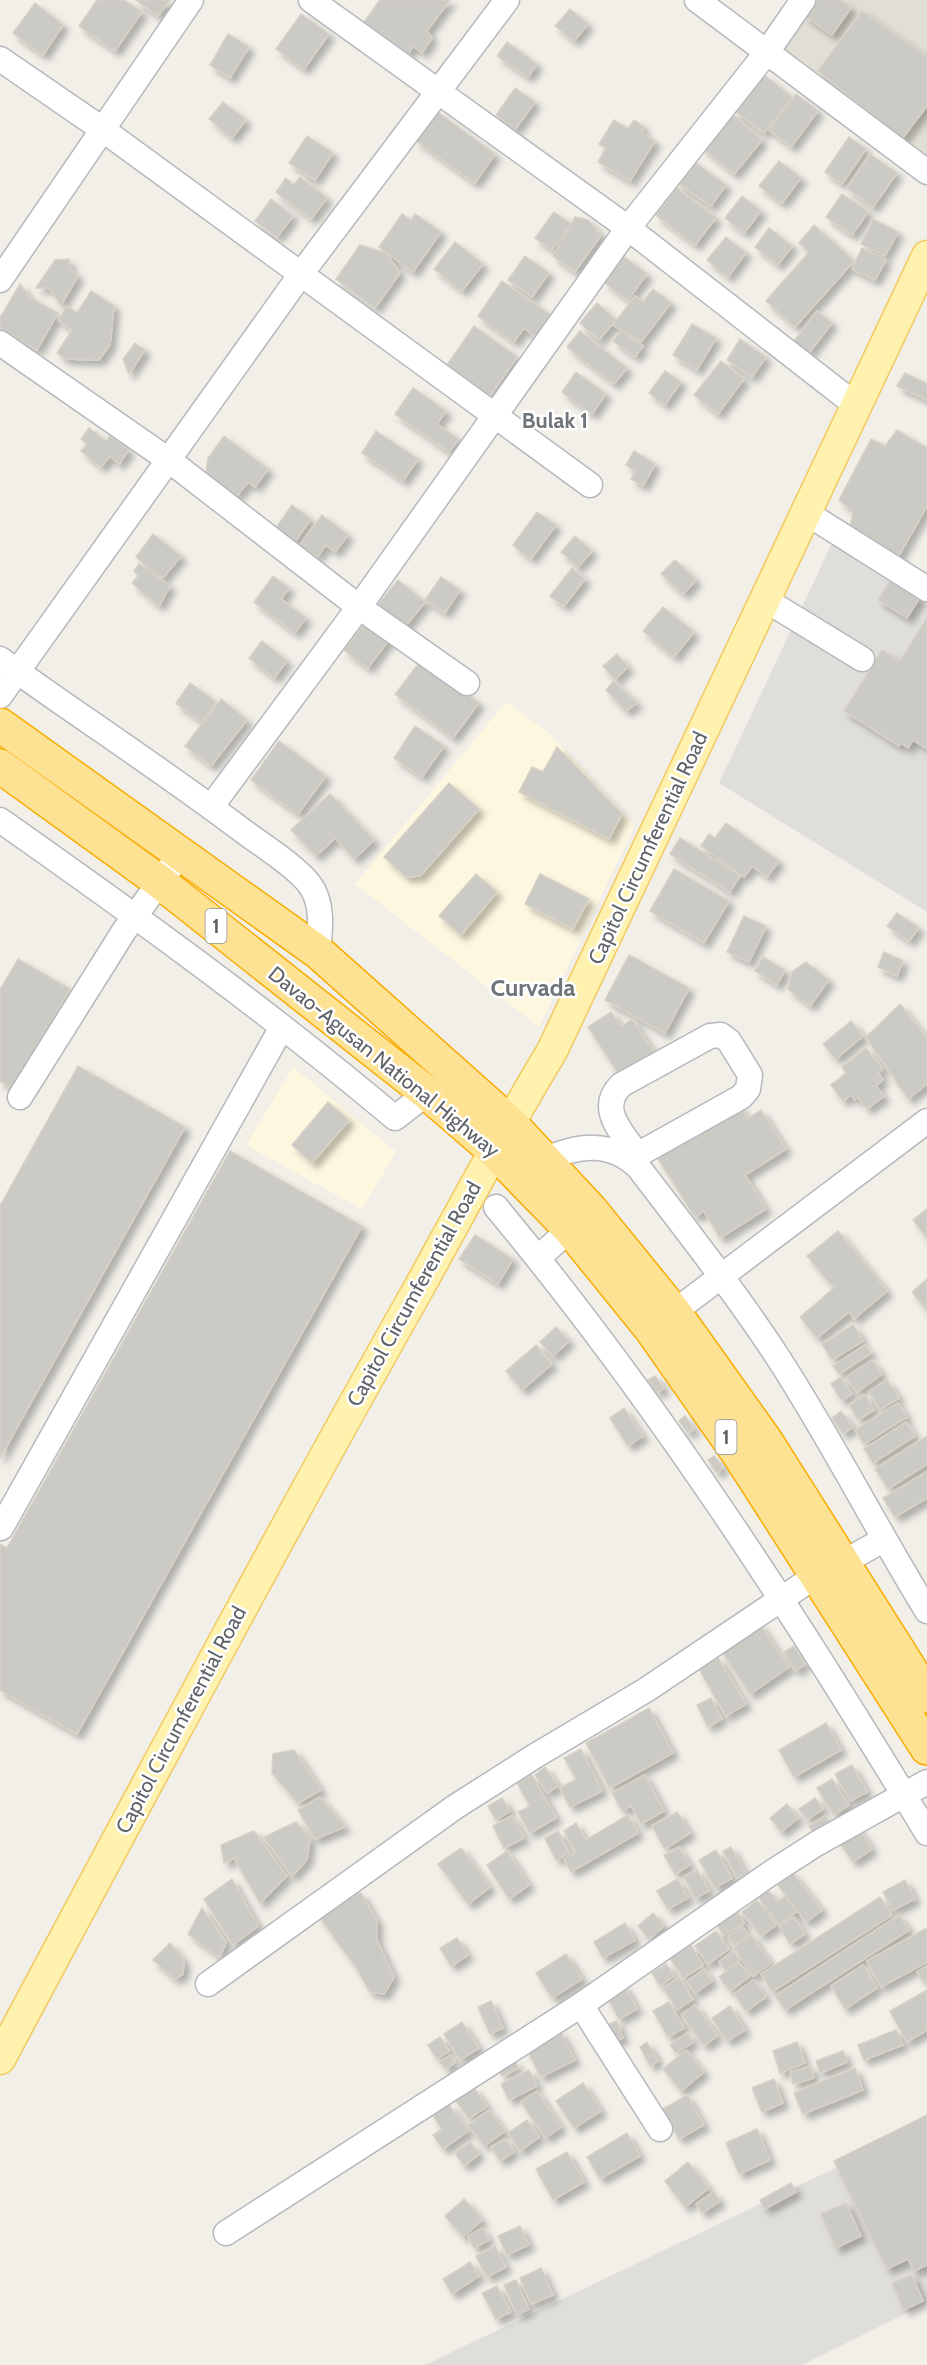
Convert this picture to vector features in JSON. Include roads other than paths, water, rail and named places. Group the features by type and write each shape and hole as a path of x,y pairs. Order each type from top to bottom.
{"highway":[{"name":"Davao-Agusan National Highway","path":"0,725 318,952 501,1136 570,1230 651,1329 740,1456 927,1696"},
{"name":"Davao-Agusan National Highway","path":"0,766 160,882 427,1093 544,1160 591,1210 674,1312 766,1441 830,1569 927,1749"}],"main road":[{"name":"Capitol Circumferential Road","path":"0,2060 298,1502 467,1202 501,1136 570,1017 764,599 927,256"}],"street":[{"path":"0,280 191,0"},
{"path":"312,0 628,228 857,406"},
{"path":"0,696 9,665 170,460 301,274 437,90 507,0"},
{"path":"697,0 927,172"},
{"path":"211,807 359,607 628,228 767,52 803,0"},
{"path":"0,59 102,129 590,485"},
{"path":"0,343 170,460 359,607 467,682"},
{"path":"805,512 927,589"},
{"path":"764,599 862,659"},
{"path":"9,665 211,807 295,871 310,885 319,903 321,928 318,952"},
{"path":"0,820 136,915 336,1068 395,1118 427,1093"},
{"path":"20,1097 136,915 181,853"},
{"path":"1,1528 282,1027"},
{"path":"544,1160 564,1151 597,1147 633,1157 741,1097 747,1089 750,1075 729,1041 721,1035 710,1036 621,1085 610,1102 610,1113 633,1157 721,1276 778,1359 927,1611"},
{"path":"336,1068 358,1038"},
{"path":"674,1312 927,1121"},
{"path":"496,1207 620,1364 702,1479 927,1833"},
{"path":"538,1258 570,1230"},
{"path":"207,1984 455,1807 646,1690 830,1569 883,1540"},
{"path":"225,2233 580,2005 816,1844 927,1782"},
{"path":"580,2005 660,2130"}],"district":[{"name":"Bulak 1","path":"555,420"},
{"name":"Curvada","path":"533,988"}]}
